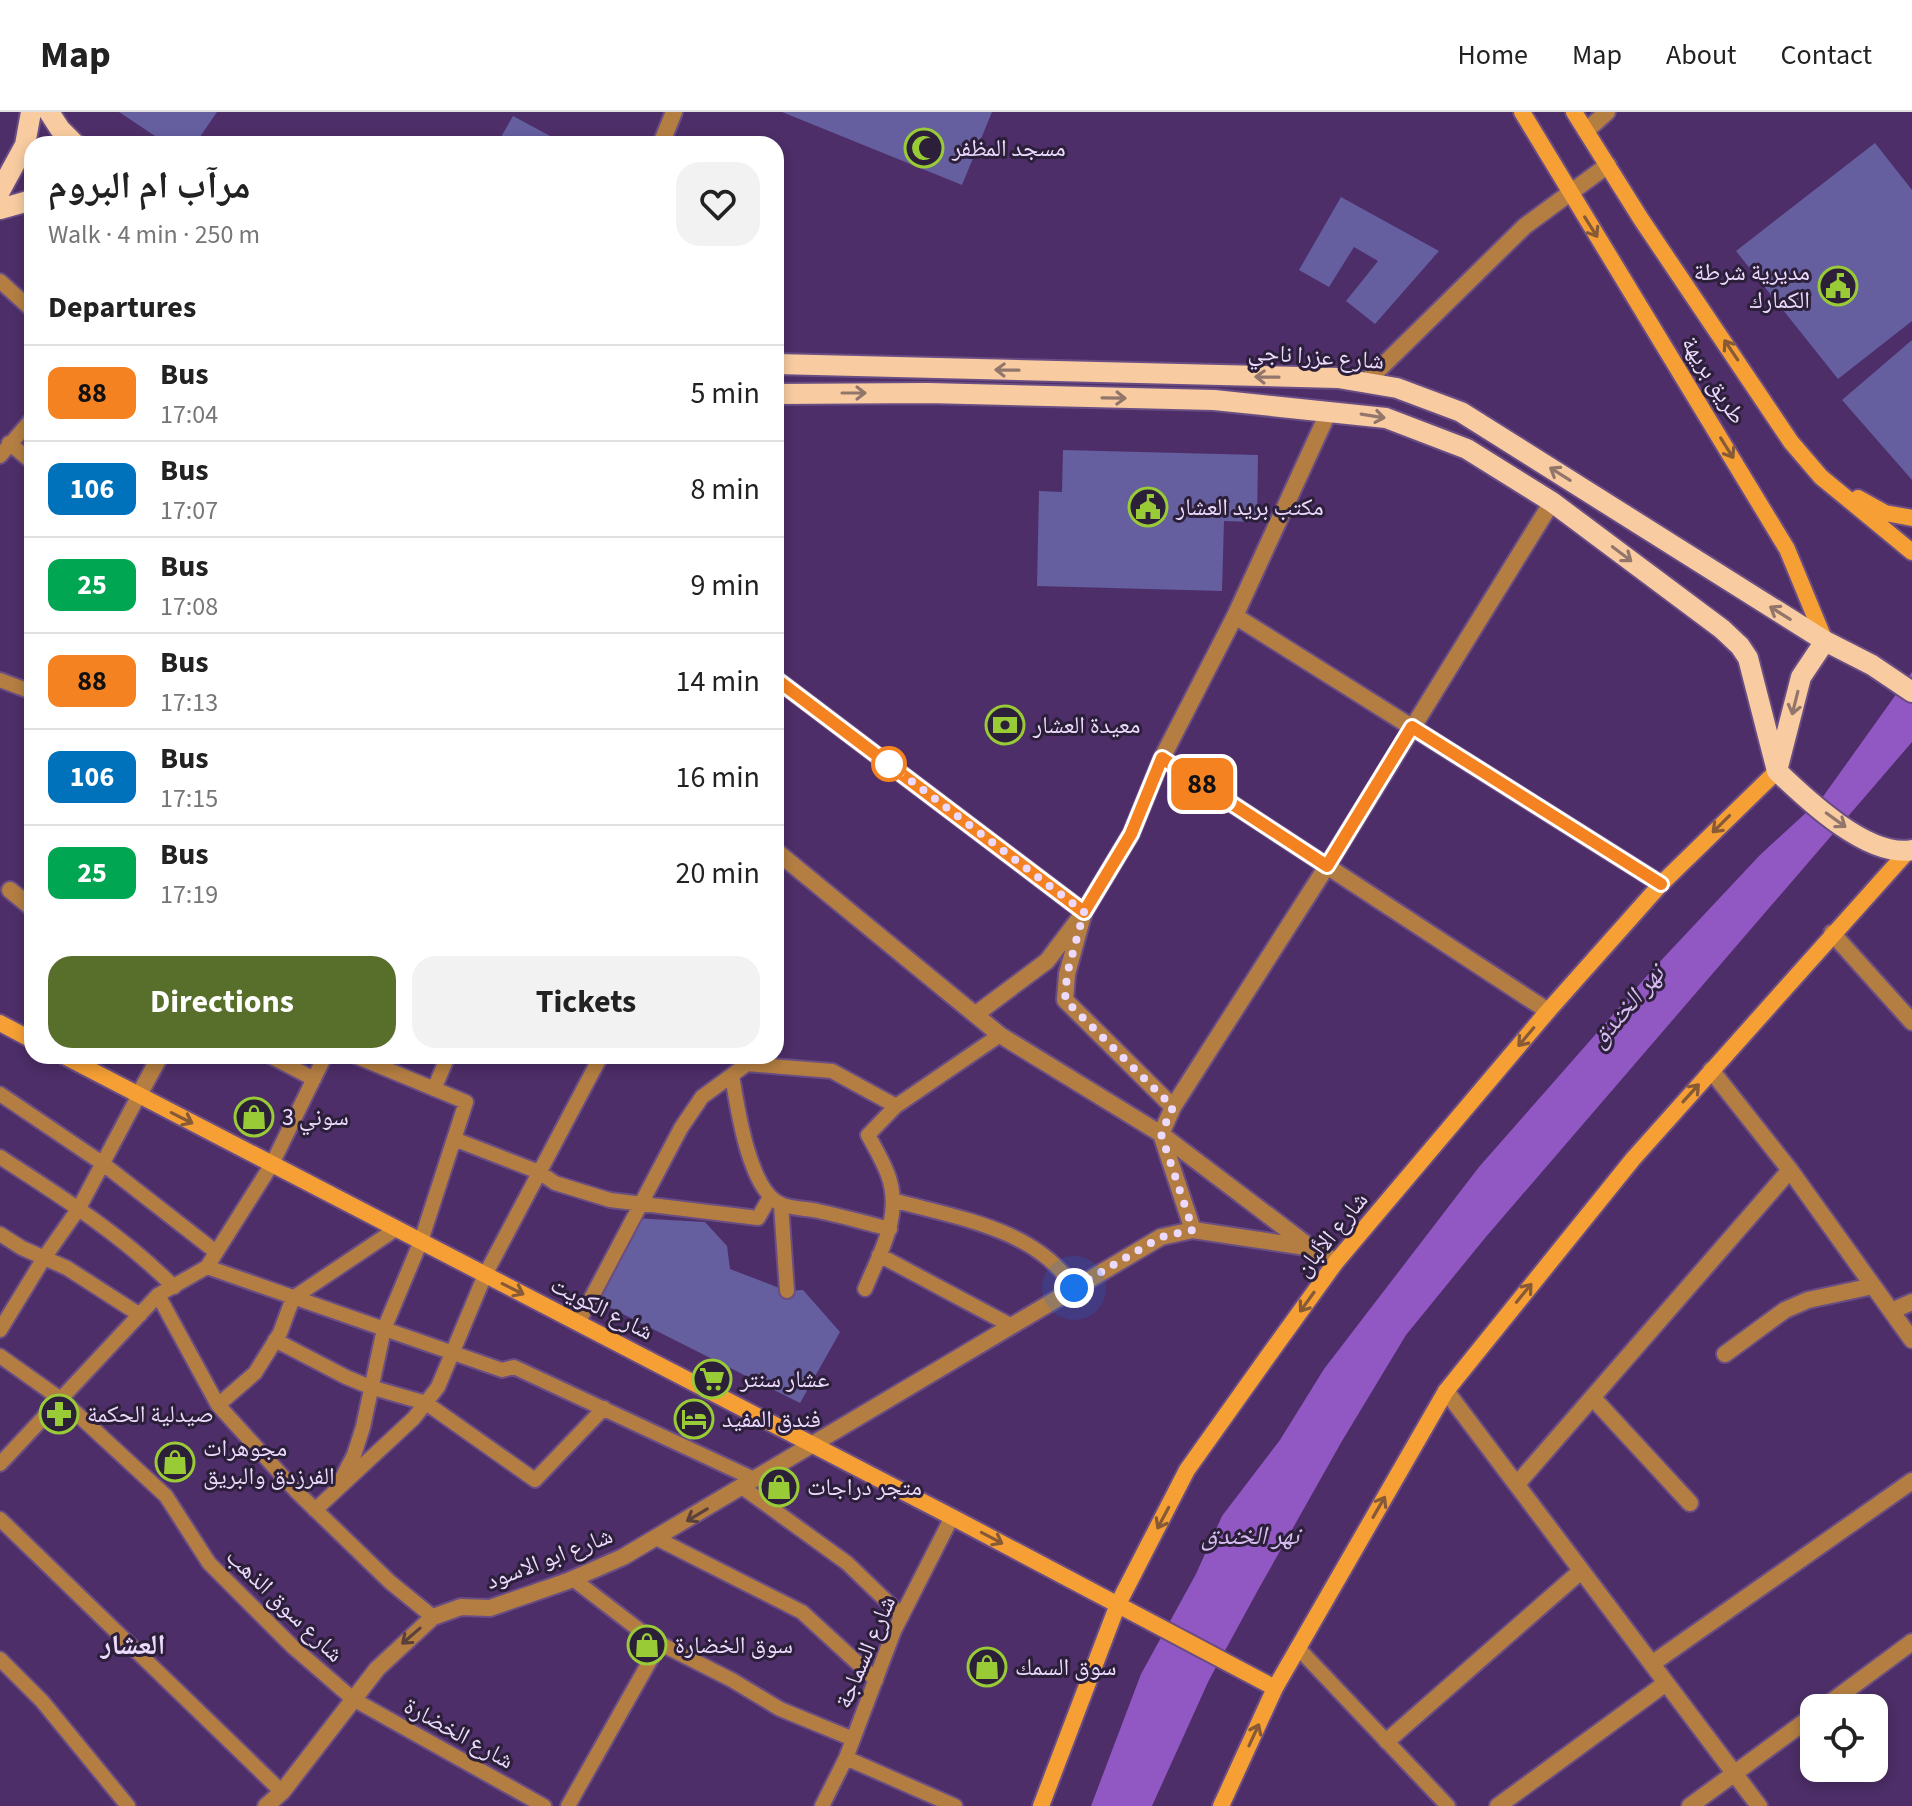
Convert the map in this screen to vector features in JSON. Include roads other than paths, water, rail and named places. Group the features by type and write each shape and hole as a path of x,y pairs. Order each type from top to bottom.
{"main road":[{"path":"27,136 31,112"},
{"path":"49,112 67,136"},
{"name":"طريق بريهة","path":"1522,112 1787,549 1825,641"},
{"name":"طريق بريهة","path":"1574,112 1791,442 1821,477 1912,552"},
{"path":"0,191 24,147"},
{"path":"0,209 24,202"},
{"name":"شارع عزرا ناجي","path":"784,364 1338,378 1397,388 1461,412 1825,641 1872,665 1912,692"},
{"path":"784,394 928,393 1214,400 1386,418 1447,439 1552,502 1722,629 1740,646 1752,669 1777,771 1803,796 1868,843 1884,850 1910,850"},
{"path":"1821,477 1885,513 1912,518"},
{"path":"1777,771 1801,677 1825,641"},
{"name":"شارع الألبان","path":"1041,1806 1118,1604 1187,1470 1336,1262 1548,1011 1661,884 1777,771"},
{"path":"1221,1806 1275,1688 1446,1391 1633,1159 1832,933 1910,850"},
{"path":"0,1023 24,1036"},
{"name":"شارع الكويت","path":"79,1064 1275,1688"}],"street":[{"path":"664,136 674,112"},
{"path":"1586,131 1607,112"},
{"path":"1366,382 1525,226 1608,165"},
{"path":"0,281 24,303"},
{"path":"976,1014 1047,961 1084,912 1131,834 1162,758 1235,616 1329,411"},
{"path":"0,456 24,427"},
{"path":"9,443 24,455"},
{"path":"1312,1248 1193,1230 1161,1134 1173,1107 1327,866 1552,502"},
{"path":"1235,616 1661,884"},
{"path":"0,680 24,689"},
{"path":"784,685 1084,912"},
{"path":"1162,758 1548,1011"},
{"path":"784,858 1000,1035 1161,1134 1312,1248 1336,1262"},
{"path":"5,885 24,901"},
{"path":"1084,912 1067,974 1065,1000 1173,1107"},
{"path":"1832,933 1912,1022"},
{"path":"865,1289 895,1210 889,1176 868,1135 896,1106 1000,1035"},
{"path":"0,1330 79,1208 156,1064"},
{"path":"285,1064 314,1079"},
{"path":"0,1464 158,1295 207,1267 272,1164 321,1064"},
{"path":"336,1489 354,1455 384,1329 421,1241 466,1102 374,1064"},
{"path":"434,1089 445,1064"},
{"path":"315,1510 414,1418 438,1387 485,1275 597,1064"},
{"path":"578,1323 681,1128 702,1097 732,1075 739,1064"},
{"path":"775,1064 832,1071 896,1106"},
{"path":"1711,1070 1790,1170 1912,1340"},
{"path":"732,1075 742,1133 751,1163 776,1201 782,1221 787,1291"},
{"path":"0,1094 102,1163 216,1252"},
{"path":"454,1139 539,1172 555,1183 610,1200 782,1221"},
{"path":"0,1157 79,1208 145,1258 174,1287"},
{"path":"1518,1483 1790,1170"},
{"path":"893,1200 995,1228 1028,1243 1066,1276 1074,1288"},
{"path":"758,1218 776,1201"},
{"path":"776,1201 890,1229"},
{"path":"218,1405 255,1373 275,1340 293,1298 396,1229"},
{"name":"شارع ابو الاسود","path":"266,1806 282,1792 388,1657 433,1617 461,1607 490,1608 573,1579 623,1557 1161,1237 1193,1230"},
{"path":"0,1234 67,1268 140,1315"},
{"path":"879,1255 1010,1325"},
{"path":"207,1267 502,1370 514,1367 604,1408 748,1483 847,1563 902,1616"},
{"path":"1725,1354 1785,1310 1808,1300 1873,1286"},
{"path":"158,1295 218,1405 315,1510 390,1582 433,1617"},
{"path":"1891,1311 1912,1302"},
{"path":"275,1340 370,1387 426,1403 535,1480 604,1408"},
{"name":"شارع سوق الذهب","path":"0,1356 62,1400 166,1496 209,1563 293,1647 353,1699"},
{"path":"1446,1391 1759,1806"},
{"path":"1593,1398 1690,1503"},
{"path":"1653,1663 1912,1481"},
{"name":"شارع السماجة","path":"822,1806 846,1758 902,1616 952,1517"},
{"path":"0,1519 282,1792"},
{"path":"656,1538 802,1612 876,1680"},
{"path":"1387,1741 1581,1571"},
{"path":"573,1579 660,1643 780,1709 853,1739"},
{"path":"1842,1694 1912,1642"},
{"path":"568,1806 660,1643"},
{"path":"1298,1648 1448,1806"},
{"path":"0,1659 42,1701 128,1806"},
{"path":"1498,1806 1666,1683"},
{"name":"شارع الخضارة","path":"353,1699 544,1806"},
{"path":"1690,1806 1800,1725"},
{"path":"846,1758 955,1806"}],"water":[{"name":"نهر الخندق","path":"1912,672 1912,742 1485,1238 1406,1335 1342,1441 1209,1680 1152,1806 1091,1806 1141,1674 1196,1574 1222,1516 1280,1440 1324,1369 1479,1167 1653,969 1760,855 1822,798"}],"place":[{"name":"مسجد المظفر","path":"924,148"},
{"name":"مديرية شرطة الكمارك","path":"1838,286"},
{"name":"مكتب بريد العشار","path":"1148,507"},
{"name":"معيدة العشار","path":"1005,725"},
{"name":"سوني 3","path":"254,1117"},
{"name":"عشار سنتر","path":"712,1379"},
{"name":"صيدلية الحكمة","path":"59,1414"},
{"name":"فندق المفيد","path":"694,1419"},
{"name":"مجوهرات الفرزدق والبريق","path":"175,1462"},
{"name":"متجر دراجات","path":"779,1487"},
{"name":"سوق الخضارة","path":"647,1645"},
{"name":"سوق السمك","path":"987,1667"}],"district":[{"name":"العشار","path":"133,1644"}]}
